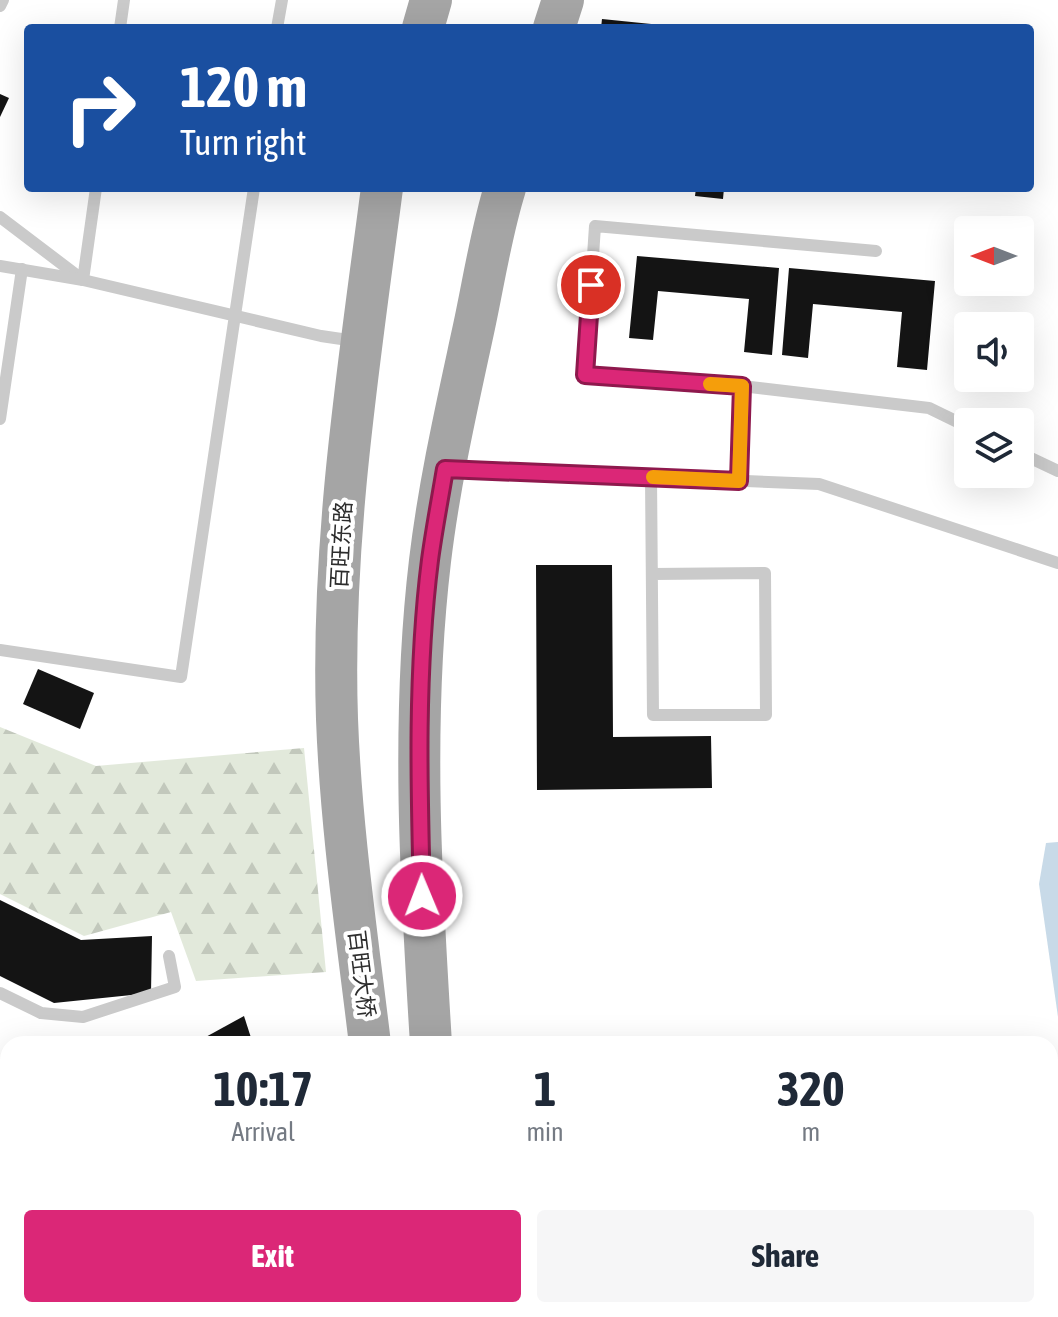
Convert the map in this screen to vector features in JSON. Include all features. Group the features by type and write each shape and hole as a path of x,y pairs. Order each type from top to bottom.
{"main road":[{"path":"424,24 431,0"},
{"path":"555,24 563,0"},
{"name":"百旺东路","path":"353,904 338,730 338,586 346,460 381,192"},
{"path":"431,1036 419,799 421,685 430,561 445,469 504,192"},
{"name":"百旺大桥","path":"353,904 369,1036"}],"lane":[{"path":"0,6 3,0"},
{"path":"121,24 124,0"},
{"path":"278,24 282,0"},
{"path":"83,280 95,192"},
{"path":"0,650 181,677 253,192"},
{"path":"0,217 83,280"},
{"path":"876,251 595,226 585,375 742,386 929,408 954,420"},
{"path":"0,266 83,280 321,336 362,341"},
{"path":"0,419 22,269"},
{"path":"739,481 742,386"},
{"path":"1034,460 1058,471"},
{"path":"445,469 819,484 1058,563"},
{"path":"651,477 653,715 766,715 765,573 652,574"},
{"path":"0,993 41,1013 83,1017 175,987 169,956"}],"green space":[{"path":"0,727 96,766 304,748 326,972 196,981 171,912 84,936 0,894"}],"water":[{"path":"1058,842 1058,1017 1039,884 1046,843"}],"building":[{"path":"602,19 651,24 601,24"},
{"path":"0,94 9,98 0,117"},
{"path":"696,192 724,192 723,199 695,196"},
{"path":"637,256 779,268 772,355 744,352 749,299 658,291 653,340 629,338"},
{"path":"789,268 935,281 927,370 897,367 902,312 813,304 808,358 782,355"},
{"path":"536,565 612,565 613,737 711,736 712,788 537,790"},
{"path":"38,669 94,693 80,729 23,704"},
{"path":"0,900 81,940 152,936 151,993 54,1003 0,976"},
{"path":"244,1016 250,1036 208,1036"}],"slow traffic":[{"path":"653,477 739,481 742,386 710,384"}],"route":[{"path":"422,896 419,799 421,685 430,561 445,469 739,481 742,386 585,375 591,285"}]}
